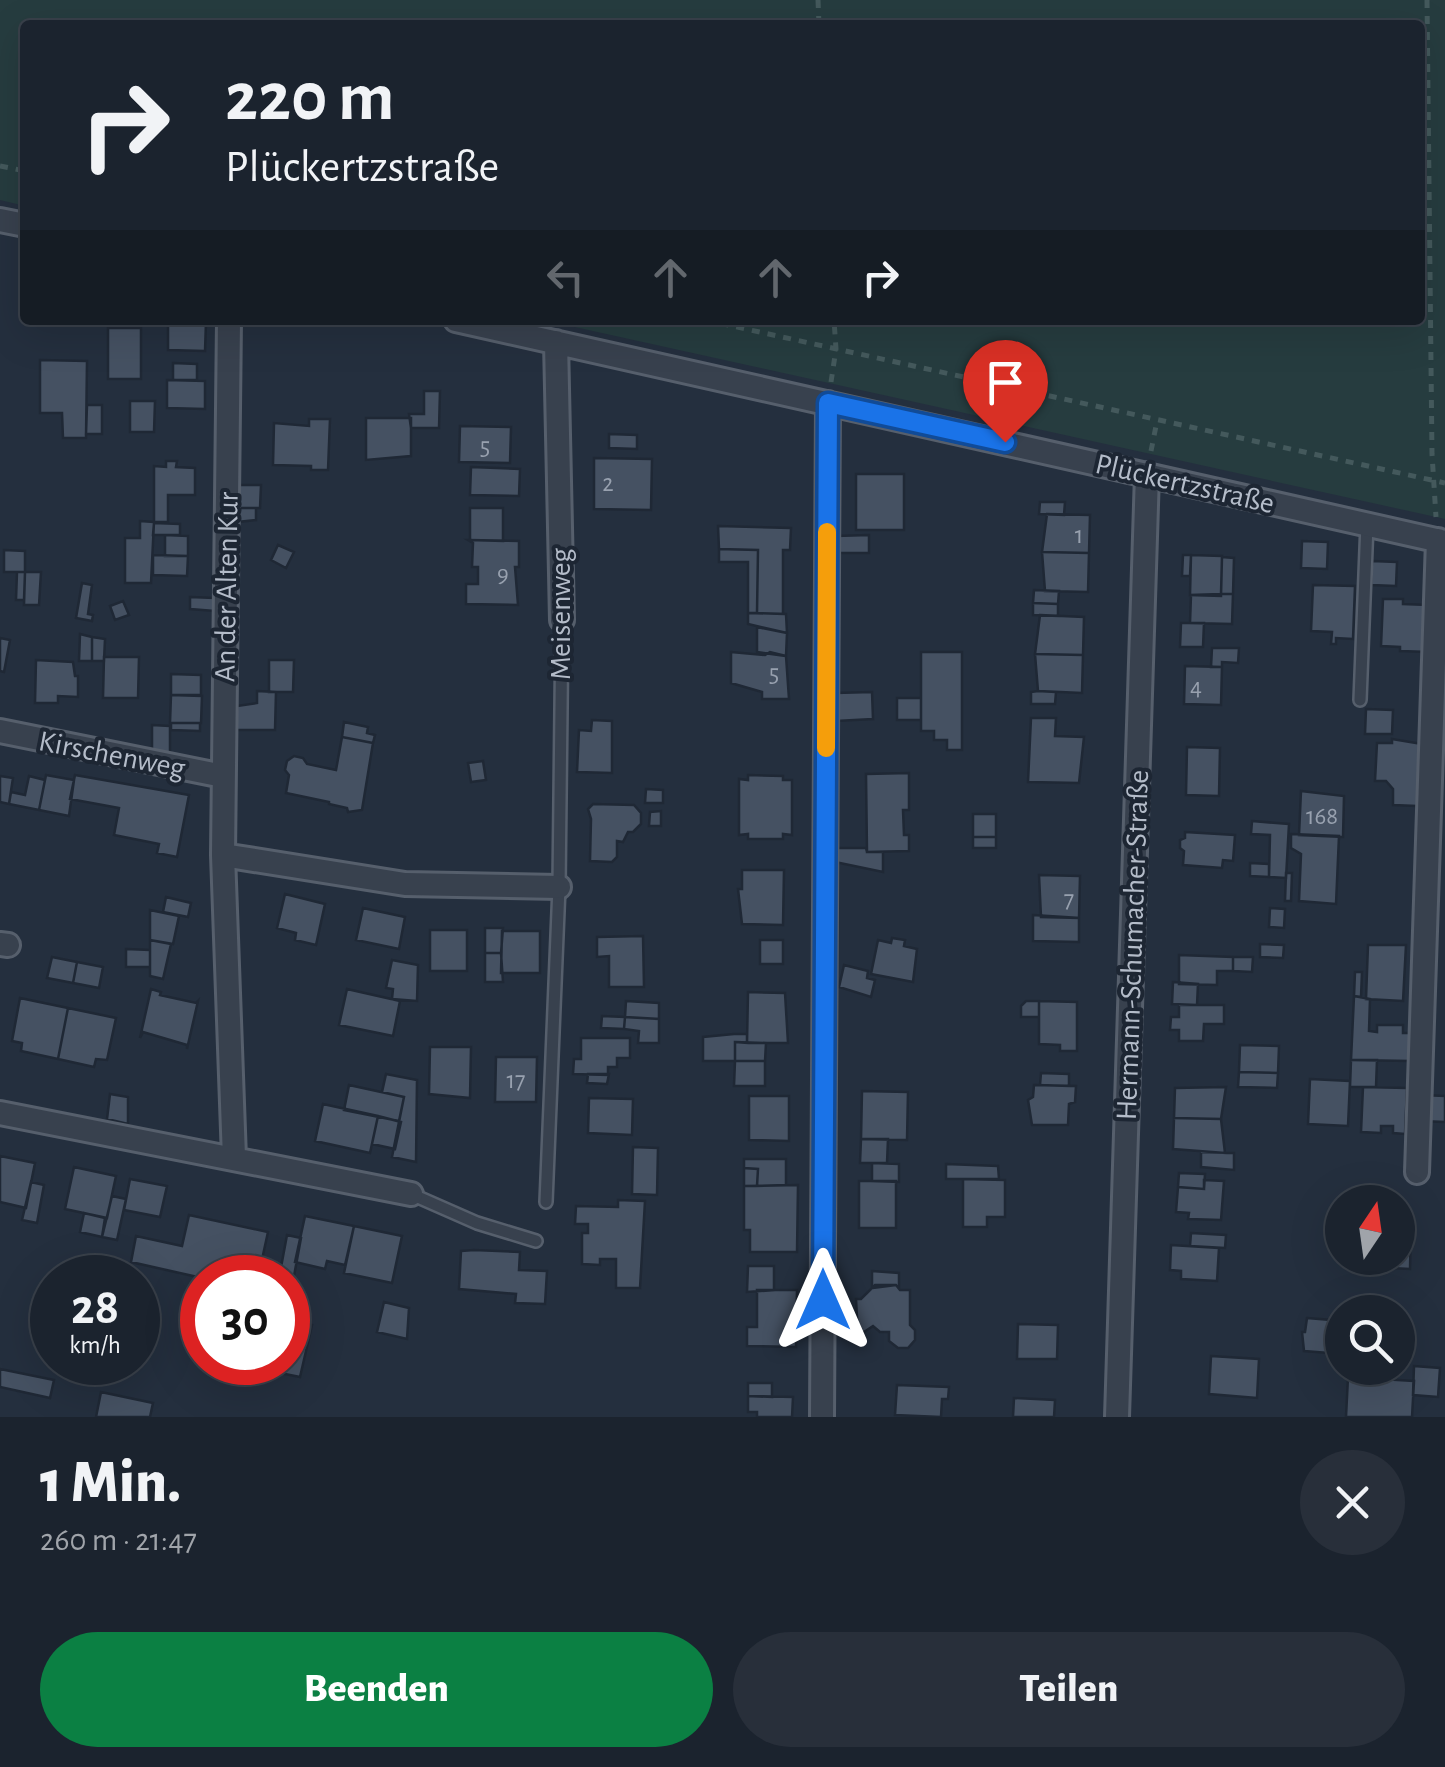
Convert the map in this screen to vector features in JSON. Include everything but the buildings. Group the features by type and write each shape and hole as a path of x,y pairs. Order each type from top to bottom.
{"street":[{"name":"An der Alten Kur","path":"229,325 223,855 234,1158"},
{"name":"Plückertzstraße","path":"479,325 1442,541"},
{"name":"Meisenweg","path":"556,342 562,620"},
{"path":"822,1417 828,403"},
{"name":"Hermann-Schumacher-Straße","path":"1117,1417 1147,474"},
{"path":"1416,1172 1442,541"},
{"name":"Kirschenweg","path":"0,732 223,776"},
{"path":"223,855 405,884 559,887"},
{"path":"0,1114 411,1194"}],"lane":[{"path":"1360,700 1366,524"},
{"name":"Meisenweg","path":"546,1202 559,887 562,620"},
{"path":"411,1194 477,1223 536,1240"}],"path":[{"path":"1426,0 1432,454 1442,541"},
{"path":"728,325 1445,483"},
{"path":"828,403 836,348 834,325"},
{"path":"1432,454 1445,458"}],"green space":[{"path":"0,0 1445,0 1445,519 566,325 1425,325 1425,20 20,20 20,205 0,200"}],"slow traffic":[{"path":"826,748 827,532"}],"route":[{"path":"823,1300 828,403 1005,442"}]}
